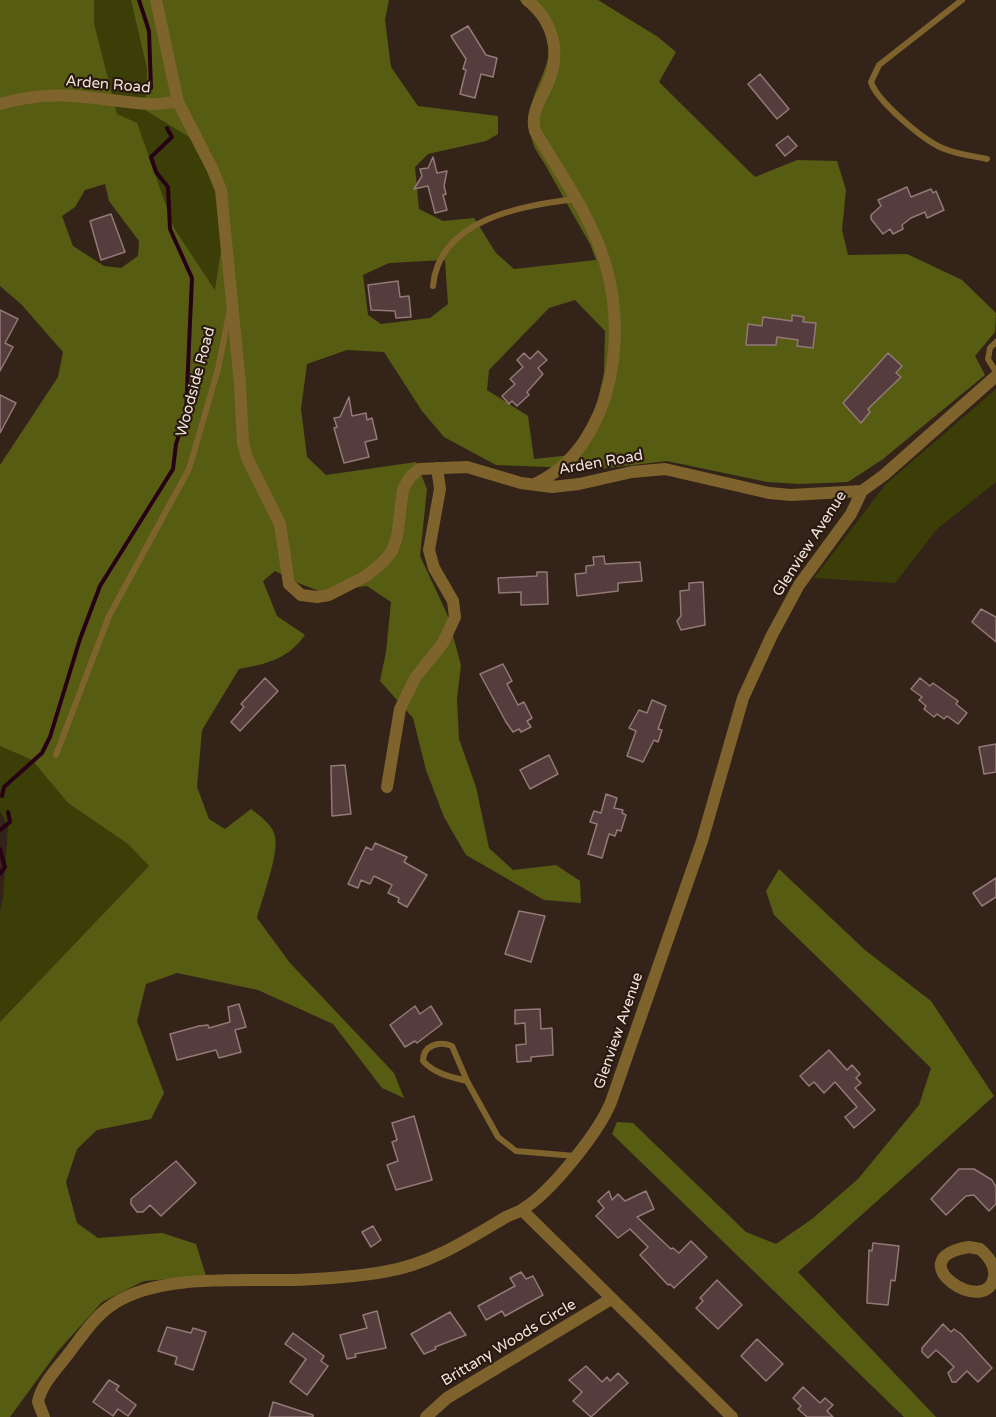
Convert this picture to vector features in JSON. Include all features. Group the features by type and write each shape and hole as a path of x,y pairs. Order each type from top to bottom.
{"street":[{"name":"Woodside Road","path":"156,0 178,102 213,168 220,190 231,301"},
{"path":"527,0 544,17 555,50 554,67 536,109 533,126 589,223 606,268 615,324 615,350 602,405 587,435 567,464 534,485"},
{"name":"Arden Road","path":"0,104 31,97 68,95 150,104 178,102"},
{"name":"Arden Road","path":"231,301 240,384 243,443 247,458 280,524 287,577 294,591 307,597 329,595 358,580 383,562 397,537 403,489 410,477 419,470 467,466 534,485 567,486 632,472 665,470 769,493 791,495 862,490"},
{"name":"Glenview Avenue","path":"42,1413 39,1397 43,1388 93,1321 126,1297 144,1291 201,1282 291,1280 383,1272 412,1266 435,1257 522,1210 575,1156 601,1124 611,1102 702,841 733,730 751,680 800,585 851,514 862,490 884,475 996,374"},
{"path":"387,787 400,709 415,678 446,638 455,617 453,601 434,568 429,550 440,489 437,468"},
{"path":"522,1210 732,1417"},
{"path":"969,1247 980,1249 993,1266 992,1291 974,1291 949,1283 942,1272 944,1258 955,1249 969,1247"},
{"name":"Brittany Woods Circle","path":"426,1417 447,1398 611,1299"}],"lane":[{"path":"962,0 879,65 871,82 874,90 888,105 934,143 954,152 987,159"},
{"path":"433,286 434,270 441,256 471,228 489,218 517,208 575,199"},
{"name":"Woodside Road","path":"56,755 109,616 189,469 218,369 231,301"},
{"path":"996,342 990,348 988,359 996,374"},
{"path":"467,1081 440,1074 428,1066 423,1061 423,1054 427,1048 436,1044 452,1046 467,1081 498,1137 516,1151 575,1156"}],"green space":[{"path":"0,0 94,0 94,23 117,114 137,123 174,228 215,290 228,203 210,150 145,110 147,69 131,0 389,0 385,20 391,67 418,106 498,116 498,134 486,141 428,154 415,167 419,209 443,221 474,218 496,253 514,269 596,260 590,244 532,140 529,120 532,101 549,53 548,36 539,19 519,0 598,0 658,37 676,52 659,82 755,177 797,160 837,161 846,190 842,230 848,255 907,254 962,280 996,313 995,332 975,356 985,375 883,459 848,482 800,484 767,482 667,461 599,469 496,465 444,437 422,411 384,352 347,350 307,364 301,409 307,457 326,475 416,462 427,489 420,556 447,614 461,665 457,699 459,739 476,787 489,848 513,870 556,865 580,881 581,903 544,900 466,855 444,817 426,770 413,718 380,681 386,652 391,602 367,586 322,592 275,571 263,581 277,616 305,635 284,655 259,665 239,669 202,730 197,787 209,819 225,829 251,809 272,828 276,844 275,854 257,918 290,963 394,1073 404,1098 382,1088 333,1024 258,990 177,973 146,984 137,1021 164,1093 151,1119 97,1130 77,1149 66,1182 77,1223 98,1238 162,1233 196,1244 206,1276 144,1281 102,1302 58,1351 10,1417 0,1417 0,1022 149,866 128,844 68,803 32,760 0,746 0,465 58,377 63,352 21,304 0,286","holes":["105,184 109,201 139,241 138,256 121,268 104,266 73,246 62,216 75,207 85,190","445,260 448,304 430,318 381,324 368,315 363,275 389,263","575,300 605,331 604,373 596,407 571,455 534,459 528,416 487,390 489,370 549,308"]},
{"path":"94,0 131,0 147,69 145,110 210,150 228,203 216,291 174,228 151,167 117,114 94,23"},
{"path":"996,389 996,482 937,529 895,583 814,578 886,484"},
{"path":"0,746 32,760 68,803 128,844 149,866 0,1022 0,912 8,827 0,811"},
{"path":"779,869 865,950 931,1001 994,1096 798,1272 936,1417 904,1417 612,1134 617,1122 633,1123 746,1232 776,1244 812,1219 858,1179 919,1105 931,1068 774,915 766,891"}],"building":[{"path":"468,26 486,55 497,58 493,77 481,74 475,98 460,94 466,70 463,69 466,59 451,36"},
{"path":"760,74 789,109 777,119 748,84"},
{"path":"788,136 797,146 785,156 776,145"},
{"path":"433,157 437,173 447,171 444,186 446,194 443,195 447,210 435,213 428,186 414,189 422,176 420,169 428,168"},
{"path":"907,187 911,197 931,189 933,193 936,191 944,210 927,218 925,212 911,218 902,225 903,229 893,234 890,229 883,234 871,219 871,215 881,206 878,200"},
{"path":"111,214 125,252 101,260 90,221"},
{"path":"398,281 400,297 409,296 411,317 396,318 395,311 371,310 368,285"},
{"path":"0,310 18,319 5,343 13,347 0,371"},
{"path":"792,315 804,317 803,322 816,323 813,348 797,346 798,340 777,337 776,345 746,345 748,324 762,326 763,317 792,321"},
{"path":"538,351 547,360 538,368 543,374 527,392 529,395 517,406 512,401 509,404 502,396 515,384 510,379 523,367 517,360 524,353 530,359"},
{"path":"888,353 902,366 896,373 901,377 868,409 870,412 861,423 843,403"},
{"path":"0,395 16,403 0,433"},
{"path":"349,397 352,416 366,413 367,420 372,418 377,439 365,442 369,457 344,463 334,428 337,427 334,418 340,417"},
{"path":"604,556 605,564 640,562 642,581 618,583 618,591 577,596 575,574 586,573 586,566 594,565 593,557"},
{"path":"537,572 547,572 548,604 521,605 521,592 499,593 498,578 537,576"},
{"path":"703,582 705,625 681,630 677,621 681,616 680,591 689,590 689,583"},
{"path":"981,609 996,617 996,642 972,622"},
{"path":"503,664 512,681 507,684 518,705 524,702 532,718 527,721 531,727 521,732 519,729 513,732 480,674"},
{"path":"265,678 278,691 240,731 231,722 244,707 241,704"},
{"path":"920,678 930,686 933,683 958,701 956,704 967,713 958,724 947,716 944,719 937,714 934,717 924,709 926,706 919,700 922,697 911,689"},
{"path":"652,700 666,706 658,729 662,730 658,742 654,740 643,762 627,756 636,731 629,728 639,710 647,713"},
{"path":"996,744 996,772 984,774 979,747"},
{"path":"549,755 558,774 530,789 520,770"},
{"path":"345,765 351,814 332,816 331,766"},
{"path":"606,794 617,798 614,808 623,810 622,813 626,815 621,831 617,830 615,836 609,834 602,858 588,854 597,824 590,822 594,811 601,813"},
{"path":"375,843 407,857 404,862 427,875 407,907 398,902 399,898 388,893 392,885 374,876 370,884 361,880 358,888 348,884 366,847 372,850"},
{"path":"996,878 996,897 982,906 973,893"},
{"path":"519,911 545,916 531,962 505,954"},
{"path":"239,1004 246,1027 235,1030 241,1052 219,1058 216,1050 177,1060 170,1034 199,1026 208,1025 209,1028 230,1022 228,1007"},
{"path":"415,1006 420,1014 431,1006 442,1024 417,1043 415,1041 405,1047 390,1025"},
{"path":"540,1009 541,1029 552,1028 553,1055 531,1057 531,1061 517,1062 516,1045 526,1044 525,1023 515,1024 515,1010"},
{"path":"829,1050 847,1070 852,1065 860,1074 856,1078 861,1083 855,1088 875,1110 854,1128 845,1117 857,1107 835,1082 824,1093 814,1082 809,1086 800,1076"},
{"path":"414,1116 432,1180 396,1190 387,1165 398,1161 392,1142 397,1140 392,1123"},
{"path":"176,1161 196,1183 161,1216 150,1205 143,1212 137,1212 131,1204 131,1199"},
{"path":"959,1169 974,1169 992,1180 996,1187 996,1204 989,1211 974,1195 966,1196 946,1215 931,1199"},
{"path":"609,1191 612,1200 618,1194 625,1201 646,1191 654,1209 637,1217 671,1249 679,1253 691,1241 707,1257 674,1288 668,1285 640,1255 648,1247 630,1229 618,1238 596,1216 604,1208 598,1201"},
{"path":"373,1226 381,1240 371,1247 362,1232"},
{"path":"873,1243 899,1246 895,1281 891,1280 888,1305 867,1303 869,1250 872,1251"},
{"path":"521,1272 526,1279 533,1276 543,1295 505,1316 502,1311 486,1320 478,1306 515,1286 510,1278"},
{"path":"717,1280 742,1305 718,1329 696,1308 703,1301 700,1298"},
{"path":"377,1311 386,1348 355,1354 356,1357 347,1359 340,1335 367,1328 363,1315"},
{"path":"450,1312 466,1335 435,1347 436,1349 424,1354 411,1334"},
{"path":"943,1324 951,1332 954,1329 961,1334 992,1368 978,1382 967,1371 956,1382 952,1382 948,1373 954,1367 946,1359 936,1350 928,1358 922,1352 922,1348"},
{"path":"167,1327 191,1333 193,1328 206,1332 193,1370 175,1364 177,1357 158,1351"},
{"path":"293,1333 324,1356 321,1361 328,1366 307,1395 290,1382 306,1359 285,1344"},
{"path":"757,1339 783,1364 766,1381 741,1356"},
{"path":"586,1366 602,1382 607,1377 610,1381 618,1373 628,1383 591,1417 573,1401 582,1392 569,1380"},
{"path":"109,1380 119,1386 116,1390 136,1405 128,1416 118,1409 113,1416 93,1402"},
{"path":"803,1387 820,1403 825,1398 833,1405 827,1411 833,1417 807,1417 798,1409 801,1406 793,1398"},
{"path":"273,1402 313,1415 313,1417 269,1417"}],"waterway":[{"path":"139,0 149,31 151,88"},
{"path":"2,796 4,787 42,753 50,737 80,639 100,586 173,469 176,444 186,413 192,278 170,229 168,187 156,172 151,157 172,137 167,128"},
{"path":"0,830 10,822 8,812"},
{"path":"0,849 5,867 0,874"}]}
